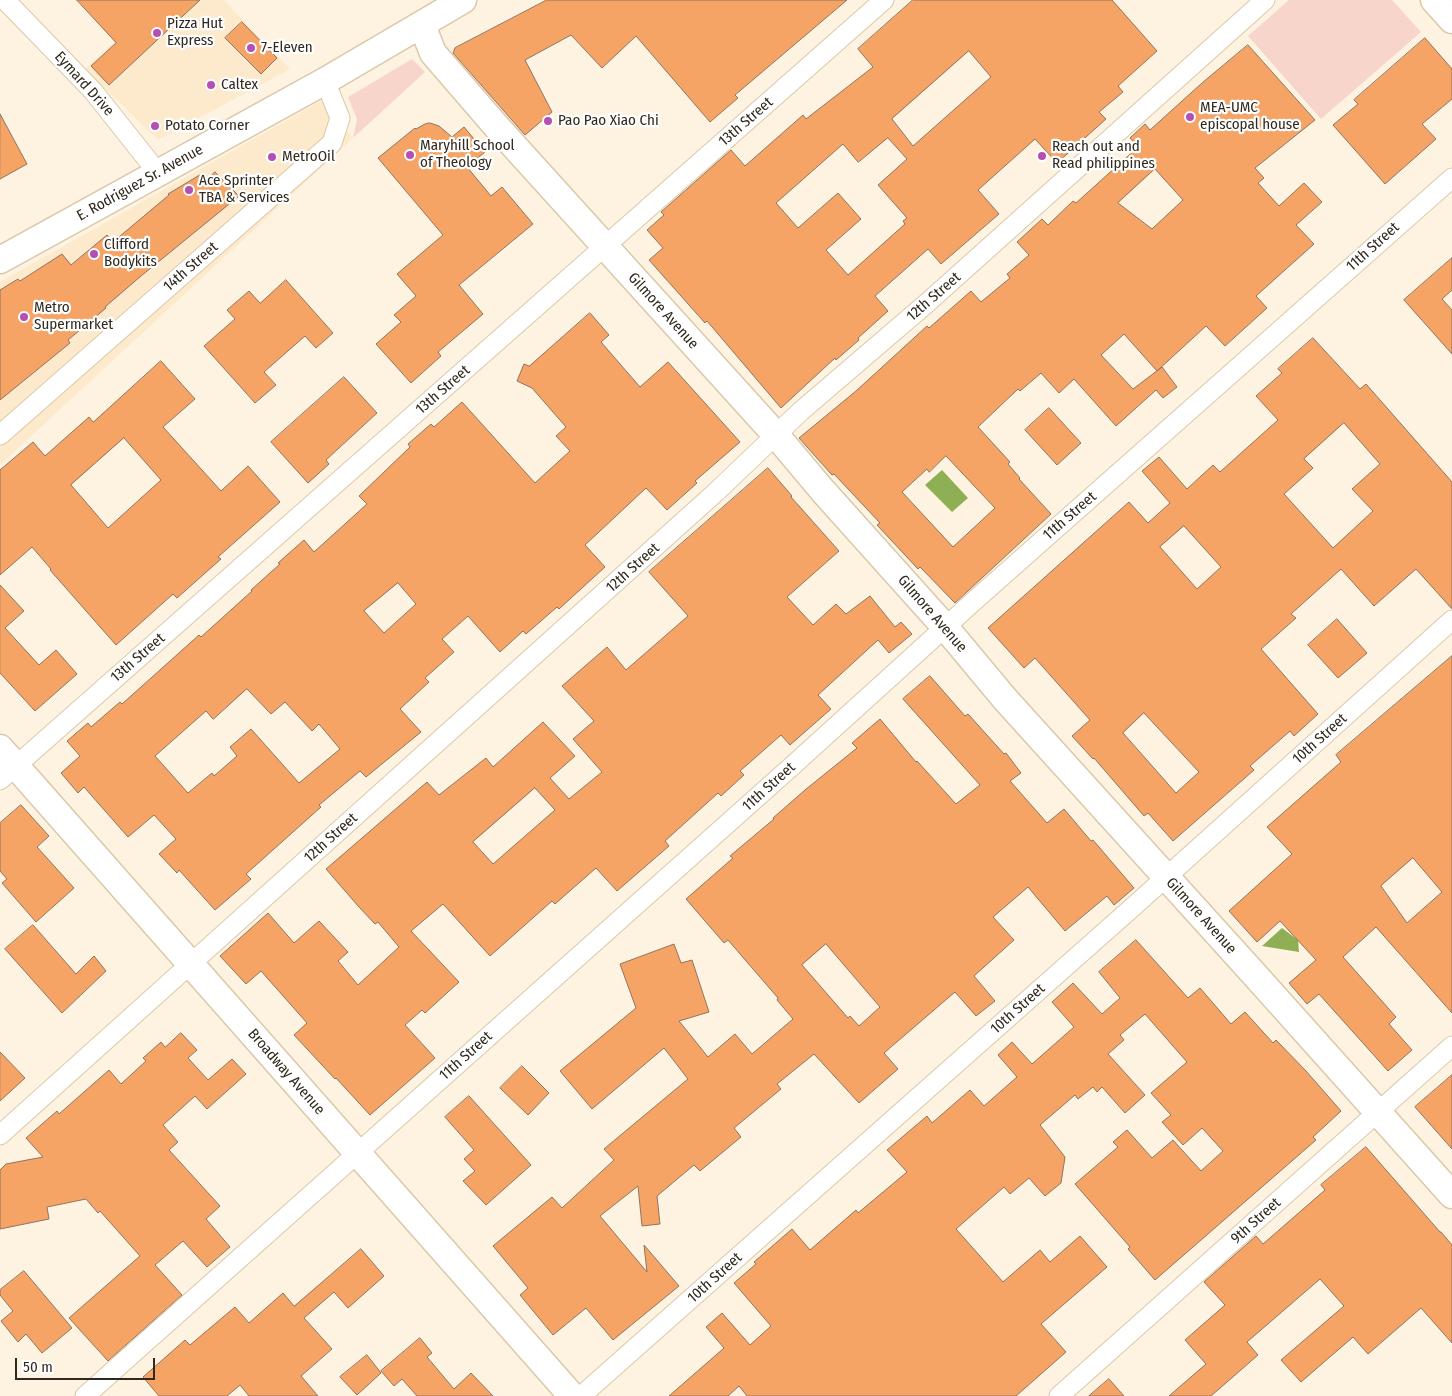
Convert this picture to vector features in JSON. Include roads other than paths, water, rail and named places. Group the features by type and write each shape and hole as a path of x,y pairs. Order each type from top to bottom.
{"main road":[{"name":"E. Rodriguez Sr. Avenue","path":"0,260 325,81 463,0"},
{"path":"1434,0 1452,20"},
{"name":"Gilmore Avenue","path":"422,25 433,53 604,247 776,435 1005,699 1452,1195"},
{"name":"Broadway Avenue","path":"5,765 191,964 572,1396"}],"street":[{"name":"Eymard Drive","path":"5,0 93,91 158,173"},
{"name":"13th Street","path":"5,765 604,247 884,0"},
{"name":"12th Street","path":"0,1135 727,483 776,435 927,303 1265,0"},
{"name":"14th Street","path":"0,435 332,143 340,118 325,81"},
{"name":"11th Street","path":"85,1396 791,768 944,627 1452,178"},
{"name":"10th Street","path":"582,1396 1452,620"},
{"name":"9th Street","path":"1059,1396 1452,1046"}],"place":[{"name":"Pizza Hut Express","path":"157,33"},
{"name":"7-Eleven","path":"251,48"},
{"name":"Caltex","path":"211,85"},
{"name":"MEA-UMC episcopal house","path":"1190,117"},
{"name":"Pao Pao Xiao Chi","path":"548,121"},
{"name":"Potato Corner","path":"155,126"},
{"name":"Maryhill School of Theology","path":"410,155"},
{"name":"Reach out and Read philippines","path":"1042,156"},
{"name":"MetroOil","path":"272,157"},
{"name":"Ace Sprinter TBA & Services","path":"189,190"},
{"name":"Clifford Bodykits","path":"94,254"},
{"name":"Metro Supermarket","path":"24,317"}]}
